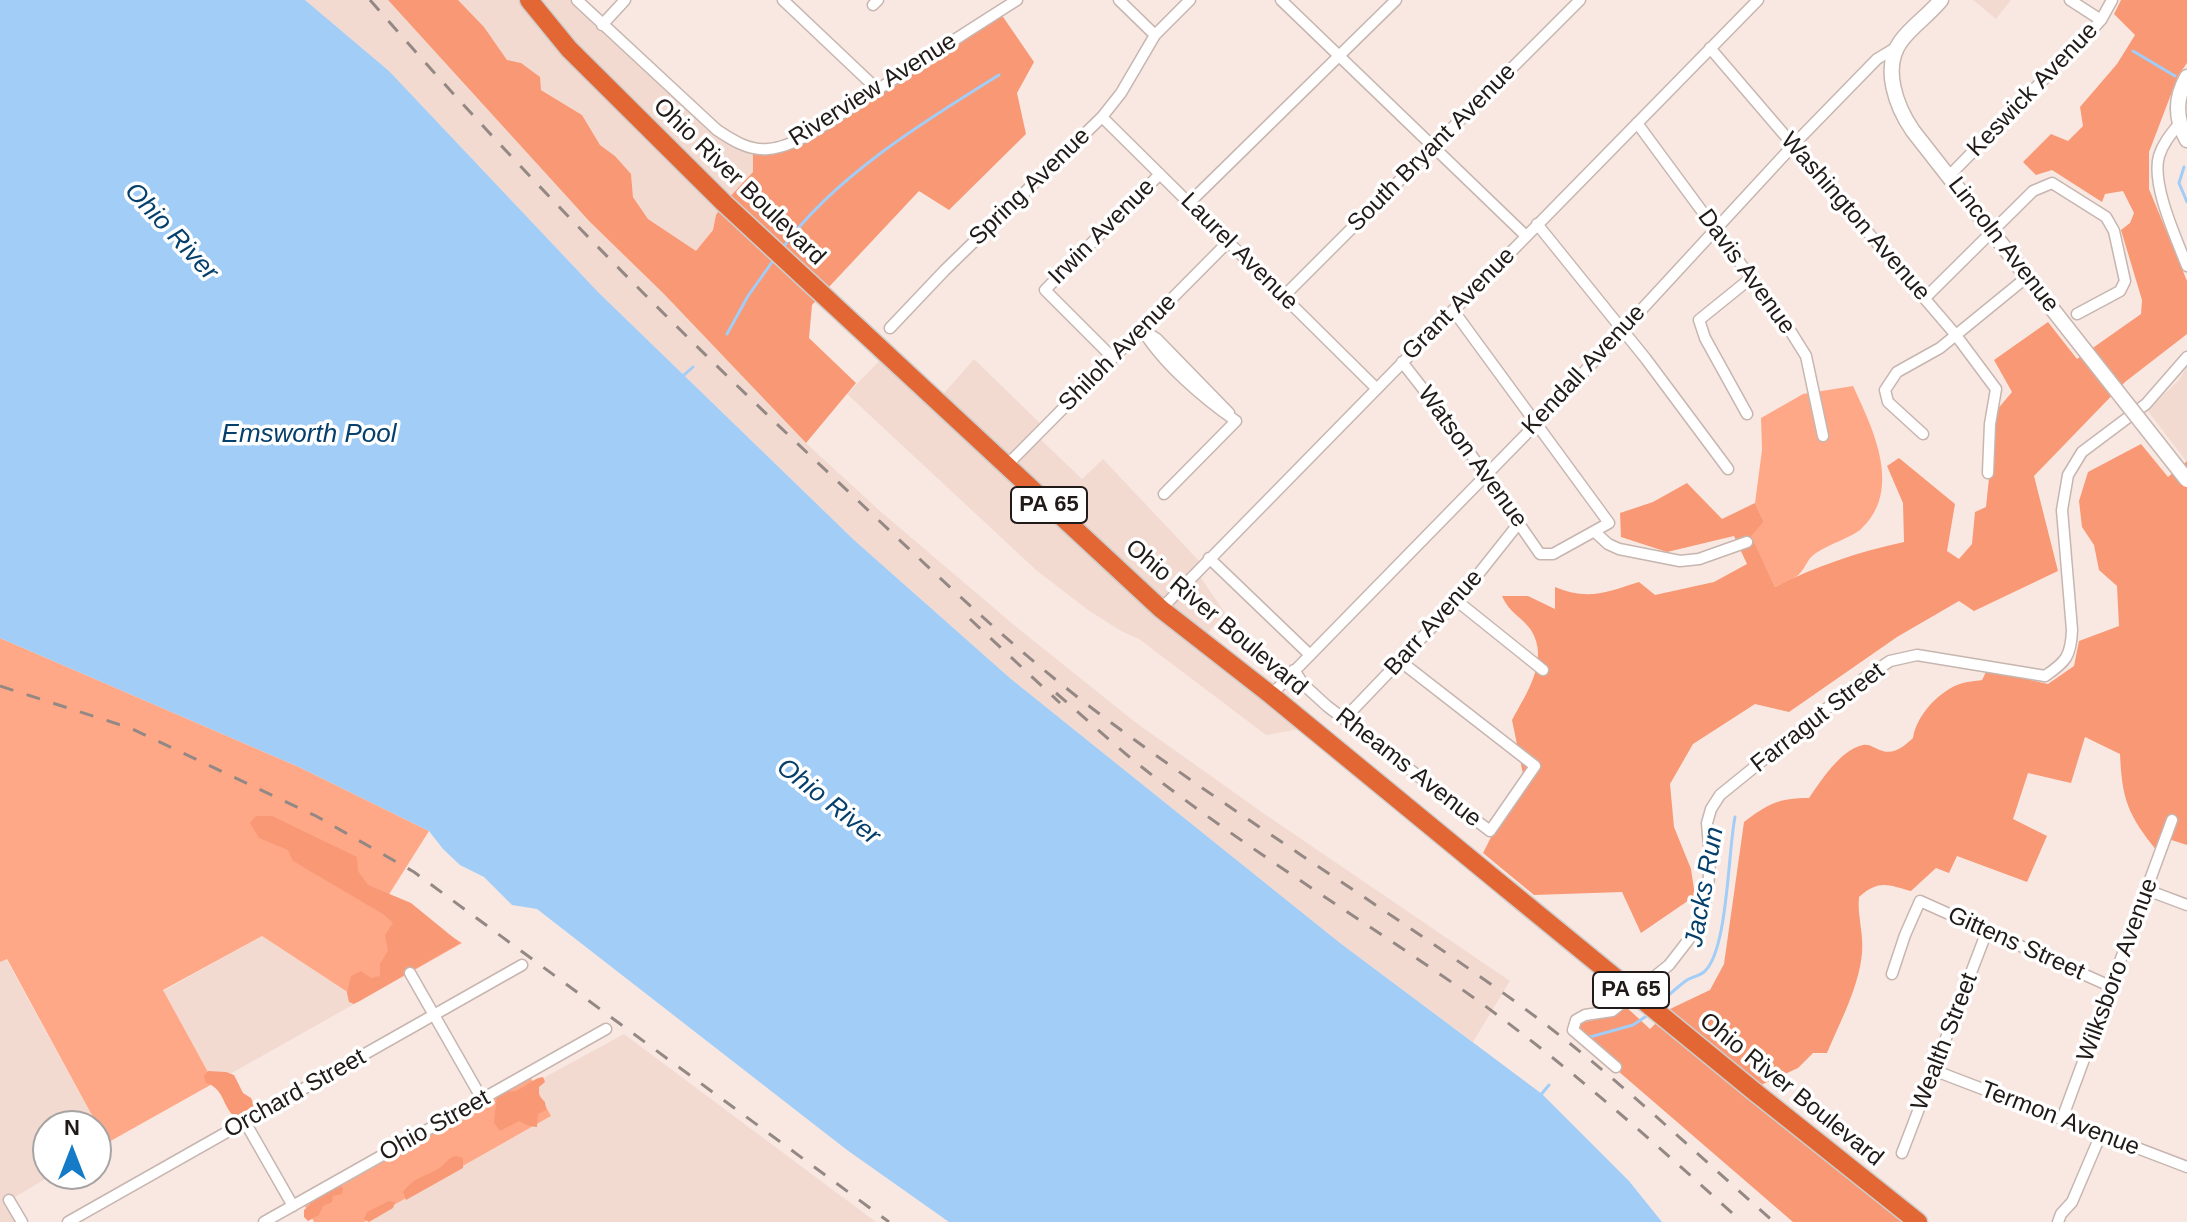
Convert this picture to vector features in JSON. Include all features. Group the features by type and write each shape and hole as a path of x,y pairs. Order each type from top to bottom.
{"highway":[{"name":"Ohio River Boulevard","path":"529,0 569,49 724,203 1161,609 1918,1222"}],"street":[{"name":"Riverview Avenue","path":"577,0 717,130 733,141 768,149 784,145 820,127 1017,0"},
{"path":"602,25 625,0"},
{"path":"783,0 878,90"},
{"path":"1119,0 1155,35"},
{"name":"Spring Avenue","path":"890,328 1102,117 1121,93 1155,35 1190,0"},
{"path":"1281,0 1526,236"},
{"path":"1189,203 1396,0"},
{"name":"South Bryant Avenue","path":"1284,296 1580,0"},
{"name":"Grant Avenue","path":"1161,609 1758,0"},
{"path":"1897,47 1941,0"},
{"path":"2070,0 2101,20"},
{"name":"Keswick Avenue","path":"1949,176 2101,20 2112,0"},
{"name":"Kendall Avenue","path":"1271,695 1536,424 1793,145 1877,59 1897,47"},
{"name":"Lincoln Avenue","path":"1897,47 1893,71 1898,105 1913,131 2187,480"},
{"name":"Washington Avenue","path":"1710,48 1925,298 1996,389 1990,424 1988,473"},
{"path":"2187,77 2179,96 2179,124 2187,140"},
{"name":"Laurel Avenue","path":"1102,117 1376,388"},
{"name":"Davis Avenue","path":"1637,123 1806,356 1823,436"},
{"path":"2179,124 2162,147 2157,165 2166,210 2187,266"},
{"name":"Irwin Avenue","path":"1113,358 1045,290 1160,174"},
{"path":"1925,298 2033,191 2047,183 2056,185 2106,217 2114,231 2124,284 2120,291 2077,314"},
{"path":"1537,224 1728,469"},
{"name":"Shiloh Avenue","path":"1007,465 1228,242"},
{"path":"1923,434 1888,402 1885,390 1897,372 1940,348 2027,277"},
{"path":"1747,414 1705,338 1699,320 1751,278"},
{"path":"1453,310 1609,523 1595,532 1608,544 1680,561 1699,559 1747,542"},
{"path":"1142,329 1157,339 1236,421 1164,494"},
{"name":"Farragut Street","path":"1616,1067 1579,1038 1573,1030 1576,1020 1585,1015 1612,1011 1669,965 1700,925 1708,891 1710,857 1707,823 1720,795 1863,679 1890,661 1917,655 2045,676 2065,662 2072,630 2062,510 2068,475 2082,452 2146,404 2187,357"},
{"name":"Watson Avenue","path":"1402,362 1486,474 1540,554 1553,554 1595,532"},
{"name":"Barr Avenue","path":"1345,718 1457,601 1519,523"},
{"path":"1209,558 1309,654"},
{"path":"1457,601 1543,670"},
{"name":"Rheams Avenue","path":"1294,670 1304,685 1490,831 1535,766 1400,661"},
{"name":"Wilksboro Avenue","path":"2062,1119 2172,820"},
{"path":"2147,890 2187,905"},
{"name":"Gittens Street","path":"1892,974 1920,901 2112,987"},
{"name":"Wealth Street","path":"1902,1153 1987,931"},
{"name":"Orchard Street","path":"68,1222 522,965"},
{"path":"410,973 482,1099"},
{"name":"Ohio Street","path":"264,1222 606,1029"},
{"name":"Termon Avenue","path":"1933,1070 2187,1167"},
{"path":"245,1122 293,1206"},
{"path":"2058,1222 2072,1202 2101,1134"},
{"path":"9,1200 22,1222"}],"shaded area":[{"path":"305,0 388,0 590,222 664,294 806,443 880,511 1014,625 1135,722 1510,981 1473,1042 1340,943 1011,679 854,540 598,292 389,71"},
{"path":"388,0 458,0 484,27 507,60 521,63 540,77 541,90 582,115 600,145 631,174 633,197 648,219 696,251 713,230 716,215 724,203 753,172 753,148 784,145 999,11 1034,62 1017,93 1026,134 949,210 919,191 812,305 809,338 856,383 806,443 664,294 590,222"},
{"path":"458,0 577,0 717,129 753,148 753,172 724,203 716,215 713,230 696,252 648,219 633,196 631,174 600,145 582,115 540,89 507,60 484,27"},
{"path":"1973,0 2011,0 1996,19"},
{"path":"2121,0 2187,0 2187,63 2178,76 2149,152 2149,189 2187,281 2187,334 2125,382 2034,476 2058,571 1974,611 1959,601 1897,637 1789,712 1755,704 1693,744 1670,784 1674,827 1691,869 1695,896 1641,933 1622,892 1534,895 1483,853 1523,774 1512,720 1534,676 1538,653 1531,630 1508,607 1502,596 1528,596 1555,609 1555,587 1588,594 1607,592 1639,582 1655,595 1714,582 1747,564 1734,536 1667,552 1621,537 1620,513 1653,502 1687,483 1722,519 1755,503 1764,522 1751,536 1775,587 1838,560 1904,542 1903,503 1887,466 1899,458 1955,504 1947,551 1959,559 1972,544 1975,512 1986,507 1996,411 2012,392 1994,360 2048,322 2077,359 2141,314 2142,300 2121,230 2130,223 2134,213 2123,191 2105,194 2102,202 2052,170 2036,175 2023,162 2051,134 2068,141 2083,126 2080,107 2117,64 2135,35 2114,14"},
{"path":"886,354 937,401 974,359 1044,427 1037,436 1082,479 1103,459 1203,565 1197,572 1225,613 1202,640 1311,727 1266,735 1139,639 1088,610 1036,570 847,394"},
{"path":"2187,367 2186,461 2147,410 2178,381"},
{"path":"1853,386 1876,440 1882,479 1880,497 1873,514 1860,530 1816,553 1793,579 1775,587 1750,536 1764,522 1755,503 1762,450 1761,418 1803,394"},
{"path":"2141,444 2168,477 2187,461 2187,845 2162,837 2157,851 2128,806 2120,754 2085,737 2071,783 2028,773 2013,819 2047,836 2027,882 1957,856 1949,873 1936,868 1911,891 1878,886 1859,897 1860,966 1827,1053 1813,1053 1798,1068 1763,1084 1749,1099 1902,1222 1793,1222 1618,1071 1622,1065 1579,1030 1580,1023 1617,1015 1624,1005 1650,1029 1670,1009 1710,990 1724,964 1744,822 1752,816 1781,801 1809,798 1832,767 1855,748 1868,745 1890,752 1902,747 1913,738 1918,722 1928,707 1949,689 1982,680 1987,670 2048,684 2074,666 2079,641 2119,626 2117,586 2099,570 2094,545 2082,527 2079,501 2088,472"},
{"path":"0,638 299,767 429,831 388,896 462,943 358,1002 355,997 262,936 163,990 214,1083 112,1140 112,1110 89,1110 7,959 0,962"},
{"path":"256,816 272,816 357,857 358,871 368,885 411,903 460,943 354,1004 349,1002 347,993 351,976 361,971 371,978 380,976 380,964 388,951 385,935 393,923 293,861 288,850 259,838 250,823"},
{"path":"262,936 355,997 358,1002 214,1083 163,991"},
{"path":"6,959 89,1110 32,1110 32,1187 10,1200 22,1222 0,1222 0,962"},
{"path":"624,1034 876,1222 364,1222 551,1116 534,1083"},
{"path":"208,1071 234,1075 243,1093 251,1098 255,1107 253,1116 242,1122 230,1113 218,1090 206,1083 204,1076"},
{"path":"543,1077 545,1082 539,1087 539,1096 545,1102 546,1110 538,1114 537,1127 519,1121 500,1131 494,1123 497,1094 505,1090 516,1091"},
{"path":"531,1078 551,1116 364,1222 314,1222 305,1206"},
{"path":"456,1156 463,1158 463,1168 406,1200 403,1192 412,1182"},
{"path":"340,1184 342,1194 333,1196 332,1202 323,1206 319,1215 308,1221 304,1210 310,1205 311,1196"},
{"path":"389,1201 395,1202 393,1208 369,1222 364,1219 367,1212"}],"water":[{"name":"Emsworth Pool","path":"0,0 305,0 389,71 598,292 854,540 1011,679 1340,943 1542,1094 1629,1181 1662,1222 949,1222 847,1150 537,909 512,905 484,877 460,865 429,831 299,767 0,638"}],"waterway":[{"path":"2133,51 2175,76"},
{"path":"782,249 803,223 853,175 911,131 999,75"},
{"name":"Jacks Run","path":"2184,167 2179,183 2187,202"},
{"path":"727,334 748,296 775,258"},
{"path":"684,375 693,367"},
{"name":"Jacks Run","path":"1659,1004 1687,980 1704,972 1712,961 1723,923 1735,817"},
{"name":"Jacks Run","path":"1590,1037 1633,1025 1648,1015"},
{"name":"Jacks Run","path":"1539,1097 1549,1085"}],"railway":[{"path":"370,0 481,124 654,304 993,626 1059,682 1145,747 1551,1028 1774,1222"},
{"path":"970,619 1060,703"},
{"path":"0,686 130,728 316,816 414,872 889,1222"},
{"path":"1056,693 1184,799 1512,1026 1613,1108 1742,1222"}],"water label":[{"name":"Ohio River","path":"171,232"},
{"name":"Ohio River","path":"828,802"}]}
